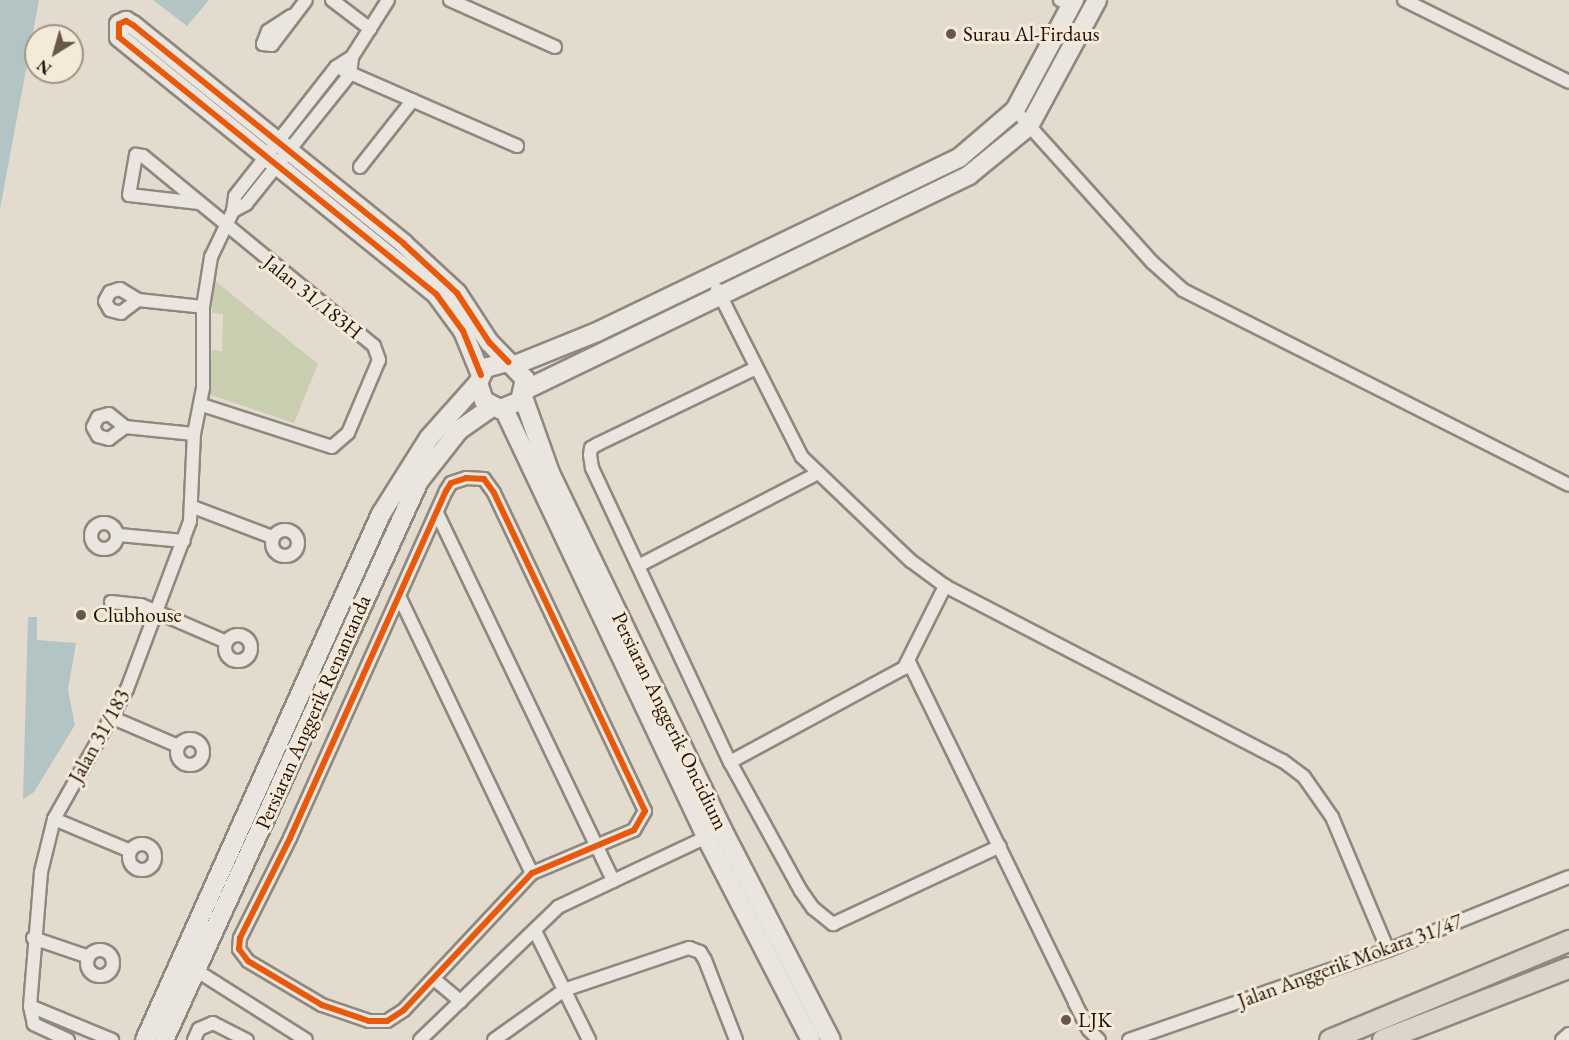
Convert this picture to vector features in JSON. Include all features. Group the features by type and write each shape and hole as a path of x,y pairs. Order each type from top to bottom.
{"main road":[{"path":"524,393 523,374 489,342 458,293 404,244 278,153 119,37 119,24 126,21 133,25 278,153 436,294 463,331 479,379 481,398 498,408 515,405 524,393 720,294 969,175 1029,126 1097,0"},
{"path":"479,379 492,364 511,364 597,332 959,158 1015,110 1068,2"},
{"name":"Persiaran Anggerik Renantanda","path":"145,1040 381,514 429,438 479,379"},
{"name":"Persiaran Anggerik Oncidium","path":"524,393 550,473 714,833 812,1040"},
{"name":"Persiaran Anggerik Renantanda","path":"164,1040 419,481 459,430 498,408"},
{"name":"Persiaran Anggerik Oncidium","path":"498,408 714,833 831,1040"},
{"path":"1330,1040 1569,941"},
{"path":"1383,1040 1569,968"}],"street":[{"path":"291,16 306,0"},
{"path":"332,0 370,29"},
{"path":"232,211 246,204 255,192 278,153 336,67 352,57 388,0"},
{"path":"450,0 555,47"},
{"path":"1404,0 1569,82"},
{"path":"232,211 235,196 244,183 278,153 350,74 352,57"},
{"path":"336,67 517,146"},
{"path":"360,167 413,100"},
{"path":"1015,110 1152,262 1183,290 1569,485"},
{"path":"200,203 129,195 136,155 143,156 200,203 223,225"},
{"path":"244,183 255,192"},
{"name":"Jalan 31/183","path":"30,1006 33,938 41,872 54,819 113,718 184,541 193,507 194,434 202,405 203,307 211,257 223,225 232,211"},
{"name":"Jalan 31/183H","path":"202,405 332,447 348,433 378,367 374,346 223,225"},
{"path":"710,277 802,457 818,473 911,561 945,586 1294,768 1312,786 1332,817 1388,950"},
{"path":"138,300 203,307"},
{"path":"756,368 591,448 592,468 640,566 730,762 801,891 813,908 833,924 1000,846"},
{"path":"125,427 194,434"},
{"path":"640,566 818,473"},
{"path":"484,479 494,493 645,811 634,830 532,873 435,979 387,1021 369,1021 322,1005 248,961 239,949 240,938 400,598 438,515 446,491 458,480 484,479"},
{"path":"193,507 272,537"},
{"path":"438,515 613,881"},
{"path":"119,536 184,541"},
{"path":"730,762 897,673 909,662 945,586"},
{"path":"400,598 532,873"},
{"path":"111,602 141,604 224,641"},
{"path":"909,662 1075,1003 1089,1030 1099,1040"},
{"path":"113,718 176,745"},
{"path":"54,819 129,850"},
{"path":"420,1040 558,907 714,833"},
{"name":"Jalan Anggerik Mokara 31/47","path":"1129,1040 1388,950 1569,876"},
{"path":"535,931 589,1040"},
{"path":"33,938 86,956"},
{"path":"494,1040 564,990 689,948 695,949 705,960 736,1040"},
{"path":"180,961 306,1040"},
{"path":"435,979 461,1002"},
{"path":"30,1006 99,1037 112,1040"},
{"path":"30,1006 34,1024 68,1040"},
{"path":"194,1040 199,1029 213,1023 248,1040"},
{"path":"1562,1040 1569,1034"}],"green space":[{"path":"214,280 318,364 294,423 208,394 212,350 222,351 223,314 212,313"}],"shaded area":[{"path":"0,0 39,0 35,24 24,24 24,80 0,209"},
{"path":"153,0 209,0 187,26"},
{"path":"28,617 37,617 37,640 76,643 68,690 75,725 34,792 23,799"}],"cycle path":[{"path":"481,375 463,331 436,294 119,37 119,24 126,21 133,25 404,244 457,293 489,342 508,362"},
{"path":"466,478 484,479 494,493 645,811 634,830 532,873 404,1010 387,1021 369,1021 322,1005 248,961 239,949 240,938 290,838 446,491 451,483 466,478"}],"place":[{"name":"Surau Al-Firdaus","path":"951,34"},
{"name":"Clubhouse","path":"81,615"},
{"name":"LJK","path":"1066,1020"}]}
